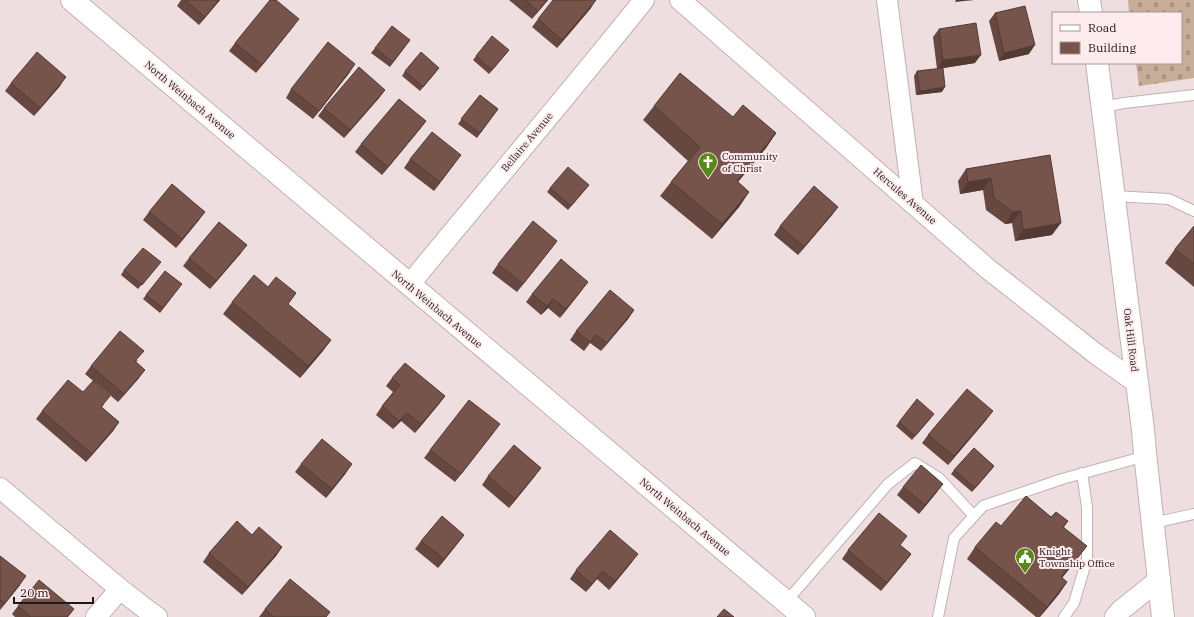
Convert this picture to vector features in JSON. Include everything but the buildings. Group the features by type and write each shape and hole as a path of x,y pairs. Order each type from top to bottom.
{"main road":[{"name":"North Weinbach Avenue","path":"72,0 804,617"},
{"path":"1089,0 1091,12"},
{"name":"Oak Hill Road","path":"1097,64 1143,430 1163,617"}],"street":[{"name":"Bellaire Avenue","path":"409,285 644,0"},
{"name":"Hercules Avenue","path":"680,0 988,269 1096,354 1137,383"},
{"path":"887,0 913,204"},
{"path":"0,488 157,617"},
{"path":"1115,617 1121,610 1160,579"},
{"path":"96,617 120,588"}],"lane":[{"path":"1102,107 1194,94"},
{"path":"1114,196 1169,199 1194,210"},
{"path":"938,617 954,538 983,506 1082,473 1135,459 1145,453"},
{"path":"786,602 888,484 915,463 939,478 974,516"},
{"path":"1064,617 1074,603 1087,559 1087,507 1082,473"},
{"path":"1153,523 1194,514"}],"green space":[{"path":"1128,0 1194,0 1194,78 1139,86 1136,64 1182,64 1182,12 1129,12"}],"place":[{"name":"Community of Christ","path":"708,179"},
{"name":"Knight Township Office","path":"1025,574"}]}
